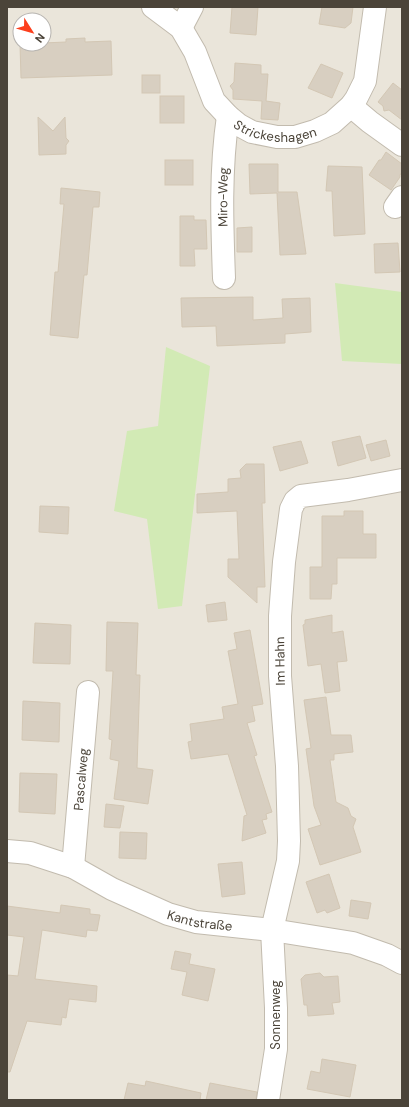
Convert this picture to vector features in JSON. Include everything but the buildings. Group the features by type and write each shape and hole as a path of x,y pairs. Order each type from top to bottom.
{"street":[{"name":"Strickeshagen","path":"153,7 181,28 195,52 214,101 228,116 239,125 252,132 277,137 295,137 315,131 332,123 356,99 365,81 375,7"},
{"path":"181,28 192,7"},
{"path":"350,106 402,145"},
{"name":"Miro-Weg","path":"224,278 221,207 224,142 228,116"},
{"name":"Im Hahn","path":"272,930 288,861 289,842 287,766 280,676 280,640 284,562 290,509 295,501 301,496 348,490 402,480"},
{"name":"Pascalweg","path":"73,867 88,692"},
{"name":"Kantstraße","path":"7,851 30,853 73,867 112,889 168,914 196,922 272,930 353,943 387,955 402,963"},
{"name":"Sonnenweg","path":"268,1100 276,1049 276,1008 272,930"}],"shaded area":[{"path":"7,7 402,7 402,1100 7,1100"}],"green space":[{"path":"335,283 402,292 402,364 342,361"},
{"path":"166,347 210,366 182,606 158,609 147,519 114,511 127,431 158,426"}]}
